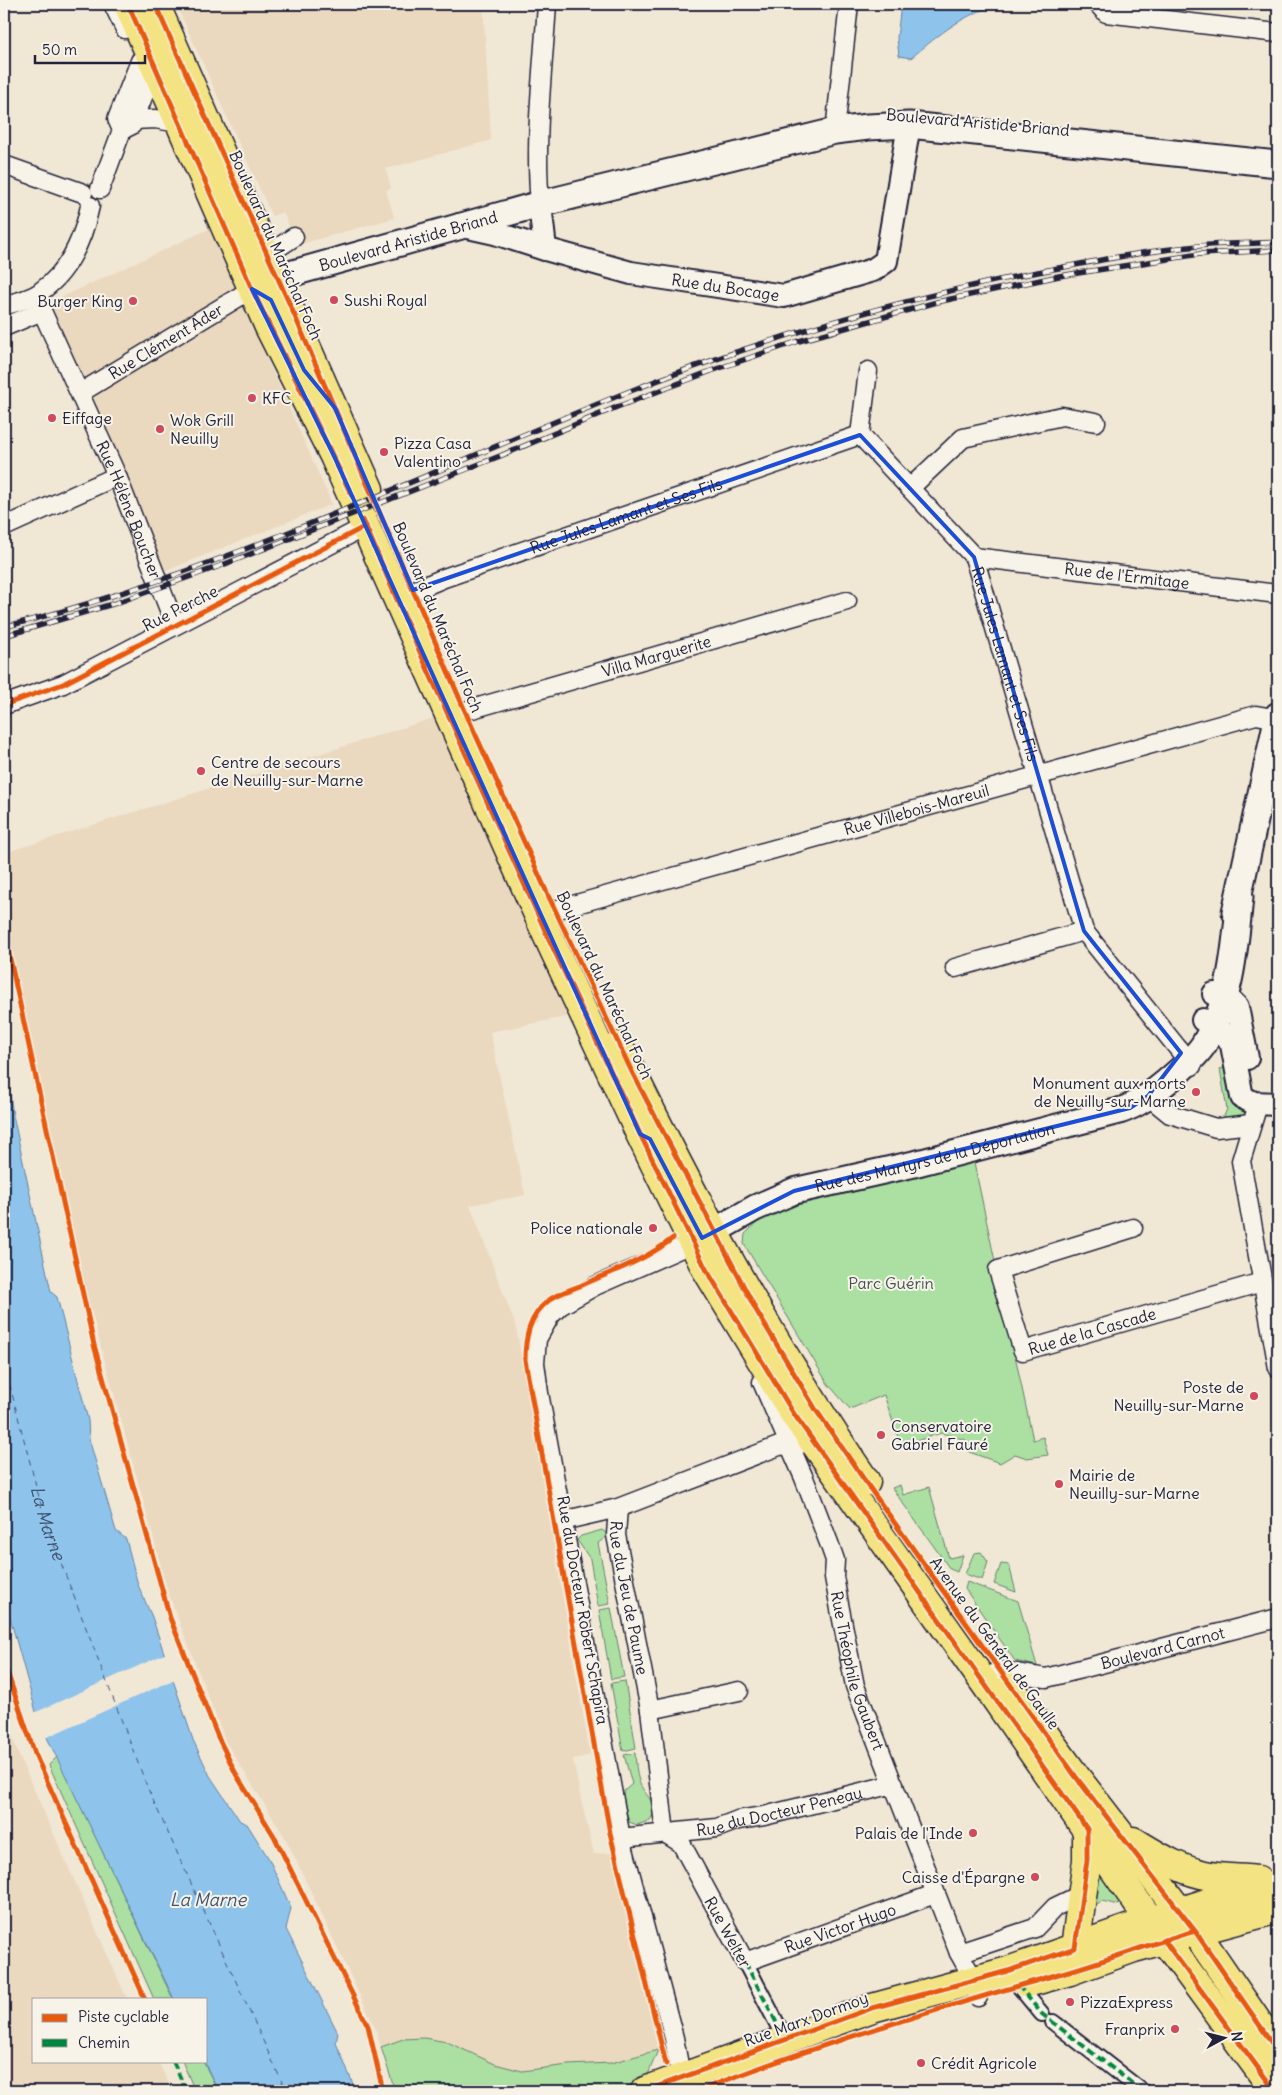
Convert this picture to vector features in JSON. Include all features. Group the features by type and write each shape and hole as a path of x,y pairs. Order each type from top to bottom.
{"main road":[{"name":"Boulevard du Maréchal Foch","path":"128,4 273,267 465,711 555,910 709,1235"},
{"name":"Boulevard du Maréchal Foch","path":"155,4 156,57 179,123 252,289 366,526 446,711 640,1134 709,1235"},
{"name":"Boulevard Aristide Briand","path":"252,289 273,267 459,225 540,204 579,184 835,125 866,114 914,114 1278,152"},
{"name":"Boulevard Aristide Briand","path":"835,125 868,127 908,125 1278,164"},
{"path":"220,213 242,234 256,262 273,267"},
{"path":"252,289 271,300 304,370 335,408"},
{"name":"Rue des Martyrs de la Déportation","path":"709,1235 777,1197 794,1191 923,1162 1136,1105 1188,1060 1204,1045 1236,937 1240,897 1278,718"},
{"name":"Avenue du Général de Gaulle","path":"709,1235 749,1341 794,1414 1157,1930 1275,2091"},
{"name":"Avenue du Général de Gaulle","path":"709,1235 761,1319 811,1439 998,1670 1187,1922 1278,2052"},
{"path":"1070,1950 1087,1860 1087,1829"},
{"path":"1120,1833 1176,1866 1194,1873 1278,1892"},
{"path":"1157,1930 1278,1892"},
{"name":"Rue Marx Dormoy","path":"645,2091 688,2086 878,2026 976,1989 1070,1950 1157,1930"},
{"name":"Rue Marx Dormoy","path":"688,2086 785,2039 872,2008 976,1989 1018,1985 1157,1930"}],"street":[{"path":"4,306 40,293 68,264 76,251 91,196 152,74 156,57 114,4"},
{"path":"545,249 538,185 547,4"},
{"path":"835,125 849,4"},
{"path":"1098,4 1106,13 1278,33"},
{"path":"128,125 156,119 179,123"},
{"name":"Rue du Bocage","path":"459,225 495,233 631,273 784,296 873,270 886,261 908,125"},
{"path":"4,165 91,196"},
{"path":"273,267 294,237"},
{"name":"Rue Clément Ader","path":"80,393 252,289"},
{"name":"Rue Hélène Boucher","path":"4,327 42,311 117,476 175,625"},
{"path":"860,435 868,371"},
{"path":"910,488 963,438 1062,416 1096,422"},
{"name":"Rue Jules Lamant et Ses Fils","path":"413,591 444,578 860,435 974,556 1084,931 1188,1060"},
{"path":"4,527 117,476"},
{"name":"Rue Perche","path":"4,705 63,684 366,526"},
{"name":"Rue de l'Ermitage","path":"974,556 1278,594"},
{"name":"Villa Marguerite","path":"465,711 848,601"},
{"name":"Rue Villebois-Mareuil","path":"555,910 1256,715 1278,718"},
{"path":"954,968 1084,931"},
{"path":"1220,996 1237,1007 1253,1114 1241,1161 1278,1368"},
{"path":"1209,1023 1227,1036 1232,1045 1242,1097 1253,1114"},
{"path":"1148,1096 1170,1114 1216,1128 1278,1104"},
{"name":"Rue de la Cascade","path":"1133,1228 998,1270 1023,1351 1262,1282"},
{"name":"Rue du Docteur Robert Schapira","path":"688,2086 620,1838 537,1379 535,1350 537,1339 550,1316 572,1298 709,1235"},
{"name":"Rue du Jeu de Paume","path":"665,1833 650,1710 616,1534 618,1508 779,1446 811,1439"},
{"name":"Rue Théophile Gaubert","path":"811,1439 820,1518 835,1560 834,1577 855,1686 894,1784 934,1894 976,1989"},
{"path":"562,1521 618,1508"},
{"name":"Boulevard Carnot","path":"998,1670 1046,1678 1278,1618"},
{"path":"1025,1708 1033,1689 1046,1678"},
{"path":"650,1710 739,1691"},
{"name":"Rue du Docteur Peneau","path":"620,1838 717,1828 738,1820 764,1816 894,1784"},
{"name":"Rue Welter","path":"665,1833 681,1842 785,2039"},
{"name":"Rue Victor Hugo","path":"745,1962 934,1894"},
{"path":"959,1954 1035,1928 1055,1907 1082,1894"},
{"path":"1018,1985 1048,2018 1142,2091"}],"highlighted area":[{"path":"252,289 271,300 304,370 335,408 413,590 860,435 974,557 1084,931 1181,1053 1148,1096 1130,1108 794,1191 702,1238 650,1139 640,1134 334,456"}],"shaded area":[{"path":"176,4 483,4 491,140 386,169 391,188 386,190 394,218 297,245 283,212 272,216"},
{"path":"209,229 332,504 165,571 47,304"},
{"path":"434,718 569,1016 490,1032 525,1195 470,1205 516,1327 590,1755 573,1759 582,1804 594,1854 611,1853 658,2050 611,2063 568,2065 522,2071 495,2064 447,2042 424,2038 403,2039 381,2047 375,2027 286,1839 226,1742 169,1595 87,1295 4,913 4,853"},
{"path":"4,1711 19,1756 127,1998 32,1998 32,2062 158,2062 172,2091 4,2091"}],"green space":[{"path":"1230,1067 1249,1116 1222,1121 1227,1109 1220,1069"},
{"name":"Parc Guérin","path":"972,1153 1033,1440 1043,1437 1048,1455 1027,1458 1015,1454 1000,1463 969,1452 966,1440 941,1433 901,1446 884,1395 850,1409 828,1384 744,1244 745,1234 771,1209"},
{"path":"900,1485 903,1495 929,1487 949,1558 963,1555 957,1572 950,1569 892,1488"},
{"path":"602,1530 609,1535 598,1543 610,1604 598,1606 590,1559 577,1540 581,1536"},
{"path":"981,1552 988,1562 982,1580 965,1574 974,1553"},
{"path":"1001,1564 1009,1565 1016,1592 994,1584"},
{"path":"967,1582 1018,1601 1037,1666 1015,1661 965,1589"},
{"path":"611,1608 624,1677 611,1679 599,1610"},
{"path":"625,1681 636,1748 623,1751 611,1683"},
{"path":"635,1753 639,1781 651,1800 654,1810 649,1821 637,1825 629,1822 622,1793 632,1784 624,1755"},
{"path":"57,1757 173,1998 154,1998 49,1765"},
{"path":"1093,1856 1125,1900 1118,1905 1102,1901 1095,1905"},
{"path":"424,2038 447,2042 495,2064 522,2071 568,2065 611,2063 658,2050 647,2077 619,2091 395,2091 381,2047 403,2039"},
{"path":"182,2062 204,2062 218,2091 195,2091"}],"water":[{"path":"901,4 1001,4 975,13 953,25 911,58 899,56 897,38"},
{"name":"La Marne","path":"4,1054 13,1115 51,1292 57,1297 88,1420 89,1439 116,1531 126,1539 138,1585 152,1617 193,1740 210,1776 240,1821 247,1824 269,1859 291,1908 286,1929 338,2033 336,2043 356,2091 218,2091 204,2062 208,2062 208,1998 174,1998 38,1719 4,1596"}],"pier":[{"path":"167,1653 175,1679 45,1738 34,1713"}],"ferry route":[{"path":"4,1363 46,1524 148,1789 286,2091"}],"railway":[{"path":"4,627 162,580 316,522 671,375 826,324 932,295 1098,261 1198,246 1278,242"},
{"path":"4,636 116,603 220,566 500,456 617,407 711,371 799,341 937,302 1059,276 1200,254 1278,250"}],"marked path":[{"path":"745,1962 785,2039"},
{"path":"1018,1985 1042,2014 1142,2091"},
{"path":"173,2062 186,2091"}],"cycle path":[{"path":"128,4 252,289 352,496"},
{"path":"155,4 294,314 465,711 548,895 632,1072 756,1310 816,1410 874,1494 1076,1777 1195,1931 1278,2052"},
{"path":"363,520 410,630 548,937 640,1134 706,1269 794,1414 1087,1829 1087,1860 1075,1948 1008,1971 872,2008 645,2091"},
{"path":"4,705 63,684 366,526"},
{"path":"4,931 94,1345 170,1618 218,1737 237,1776 274,1836 368,2026 383,2091"},
{"path":"666,2064 610,1833 525,1360 527,1336 532,1320 548,1301 559,1294 640,1259 673,1238"},
{"path":"4,1663 35,1754 145,1998"},
{"path":"698,2091 789,2057 1195,1931"},
{"path":"1164,1940 1275,2091"}],"place":[{"name":"Sushi Royal","path":"334,300"},
{"name":"Burger King","path":"133,301"},
{"name":"KFC","path":"252,398"},
{"name":"Eiffage","path":"52,418"},
{"name":"Wok Grill Neuilly","path":"160,429"},
{"name":"Pizza Casa Valentino","path":"384,452"},
{"name":"Centre de secours de Neuilly-sur-Marne","path":"201,771"},
{"name":"Monument aux morts de Neuilly-sur-Marne","path":"1196,1092"},
{"name":"Police nationale","path":"653,1228"},
{"name":"Poste de Neuilly-sur-Marne","path":"1254,1396"},
{"name":"Conservatoire Gabriel Fauré","path":"881,1435"},
{"name":"Mairie de Neuilly-sur-Marne","path":"1059,1484"},
{"name":"Palais de l'Inde","path":"973,1833"},
{"name":"Caisse d'Épargne","path":"1035,1877"},
{"name":"PizzaExpress","path":"1070,2002"},
{"name":"Franprix","path":"1175,2029"},
{"name":"Crédit Agricole","path":"921,2063"}]}
